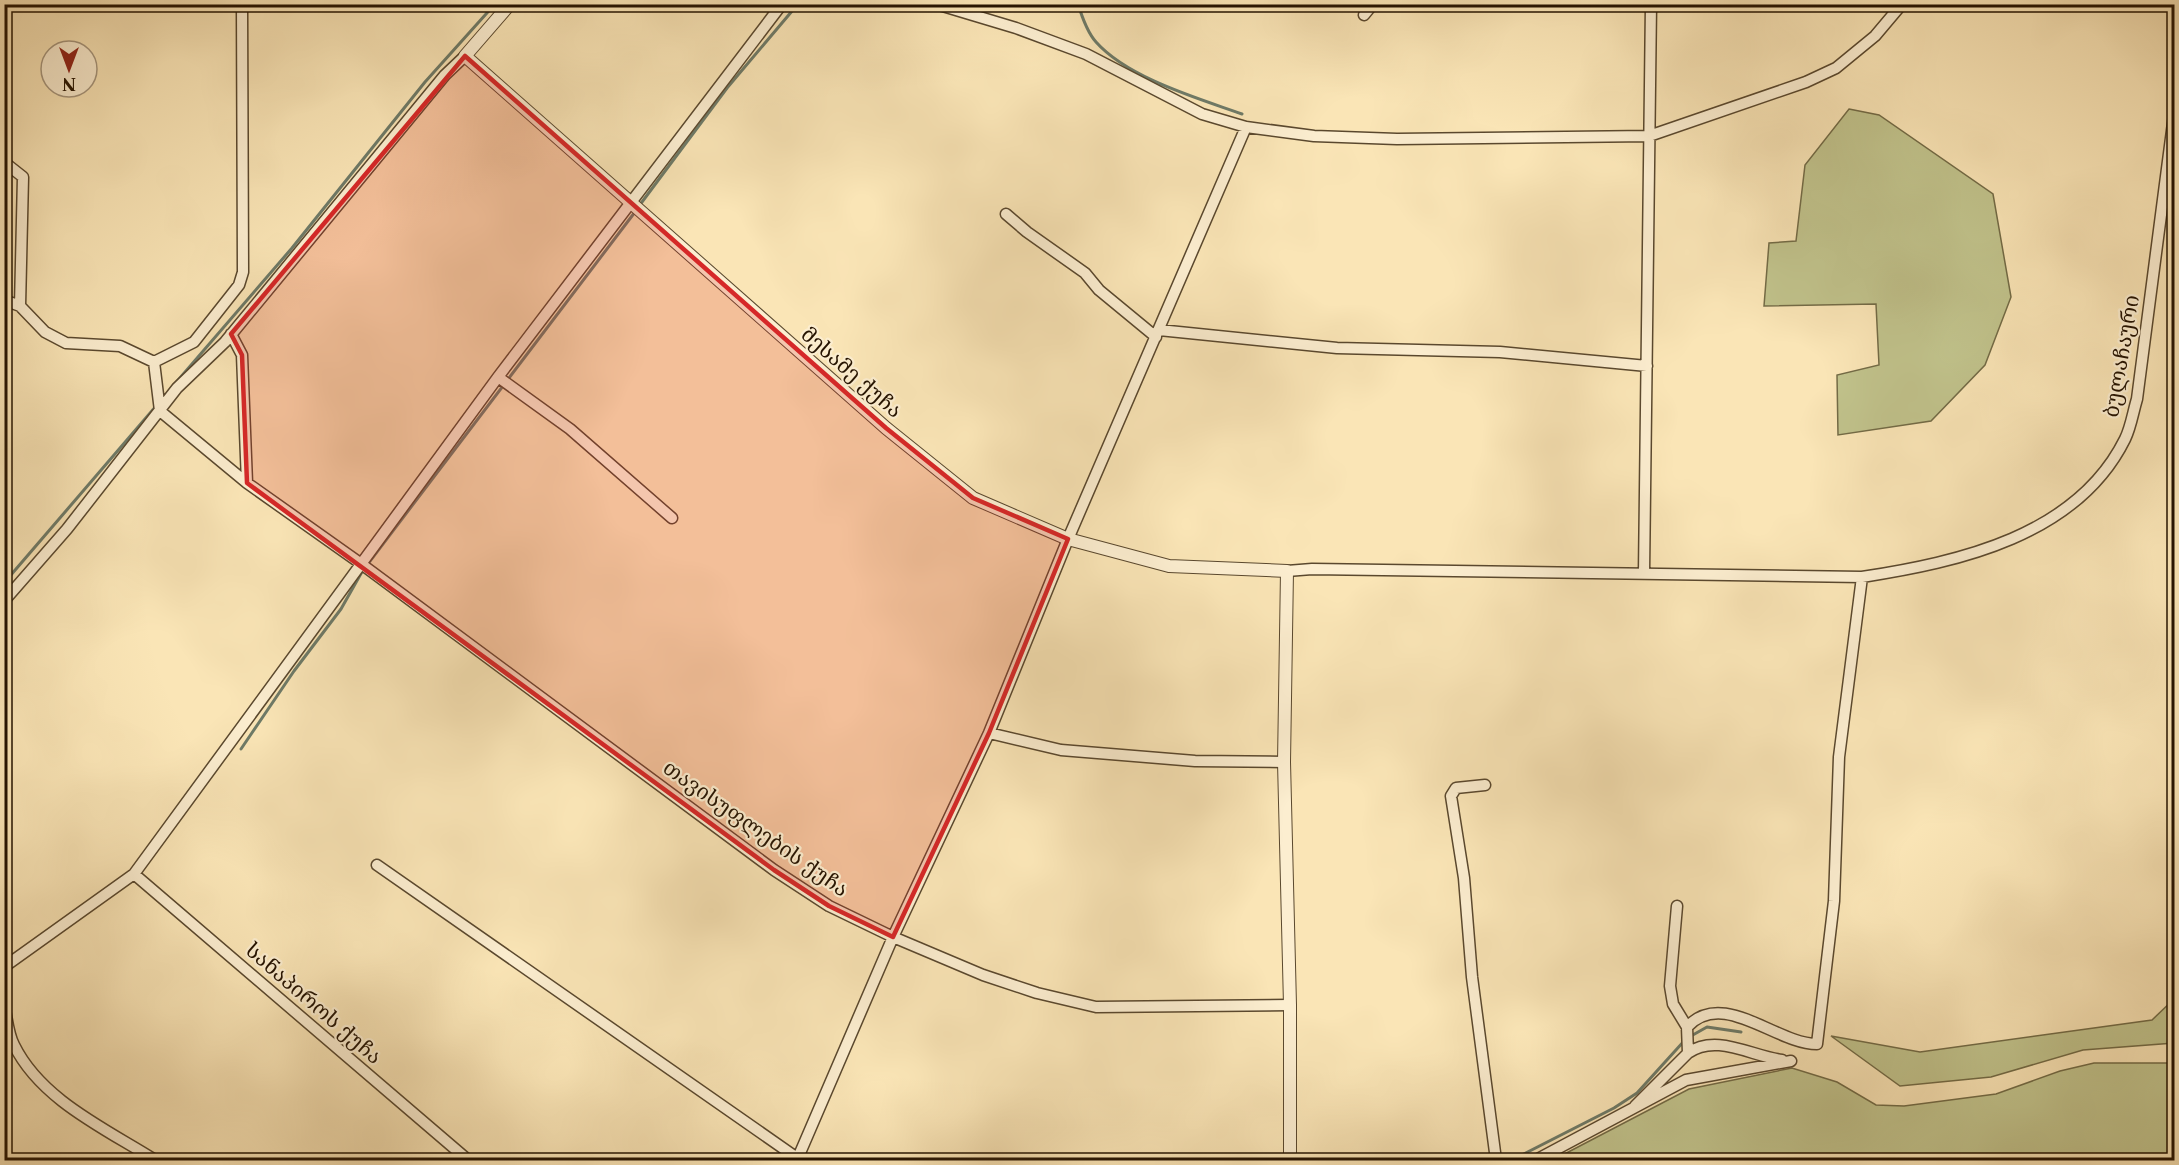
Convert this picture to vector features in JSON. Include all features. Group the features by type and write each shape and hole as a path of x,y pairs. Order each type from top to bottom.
{"street":[{"path":"154,363 194,342 239,285 243,272 242,4"},
{"path":"4,601 67,529 177,388 231,334 446,75 510,4"},
{"path":"4,967 134,874 498,377 631,199 782,4"},
{"path":"936,4 1016,27 1086,54 1202,114 1246,127 1314,136 1397,139 1649,136 1806,82 1836,68 1875,36 1902,4"},
{"path":"1364,15 1373,4"},
{"path":"1644,573 1651,4"},
{"name":"მესამე ქუჩა","path":"465,56 631,199 927,463 973,498 1068,539 1169,566 1287,572"},
{"name":"ბულაჩაური","path":"1287,572 1312,569 1862,577 1952,561 1992,548 2032,529 2064,508 2102,474 2125,438 2137,399 2175,115"},
{"path":"377,865 798,1160 893,937 989,733 1068,539 1246,127"},
{"path":"4,162 23,177 20,306"},
{"path":"1006,214 1027,232 1085,273 1099,290 1158,334 1337,348 1500,352 1590,363 1647,366"},
{"path":"4,300 20,306 45,332 66,343 120,346 154,363"},
{"path":"231,334 242,355 246,483"},
{"path":"154,363 160,411"},
{"path":"498,377 570,429 590,449 672,518"},
{"name":"თავისუფლების ქუჩა","path":"160,411 246,483 360,563 774,870 829,906 893,937 1004,982 1096,1007 1290,1005"},
{"path":"1287,572 1284,762 1290,1005 1290,1161"},
{"path":"1687,1027 1700,1017 1714,1013 1727,1014 1796,1041 1817,1044 1834,901 1839,757 1862,577"},
{"path":"989,733 1060,750 1195,761 1284,762"},
{"path":"1485,785 1456,788 1451,796 1464,878 1472,977 1496,1161"},
{"name":"სანაპიროს ქუჩა","path":"134,874 468,1161"},
{"path":"1677,906 1670,986 1673,1004 1687,1027 1688,1053"},
{"path":"4,1005 13,1044 34,1078 64,1102 156,1161"},
{"path":"1536,1161 1686,1080 1791,1061 1712,1044 1698,1046 1688,1053 1635,1106"}],"highlighted area":[{"path":"465,56 886,428 973,498 1068,539 989,733 893,937 829,906 774,870 247,483 242,355 231,334"}],"green space":[{"path":"1849,109 1879,115 1993,194 2011,297 1985,365 1931,421 1838,435 1837,375 1879,365 1876,304 1764,306 1769,243 1796,241 1805,165"},
{"path":"2174,999 2174,1043 2083,1050 1991,1077 1900,1086 1831,1036 1920,1052 2152,1020"},
{"path":"2094,1063 2174,1063 2174,1160 1553,1160 1689,1089 1792,1068 1837,1082 1876,1105 1904,1106 1996,1094 2060,1071"}],"waterway":[{"path":"173,386 292,248 425,82 495,4"},
{"path":"639,206 727,88 798,4"},
{"path":"1078,4 1085,24 1096,42 1126,66 1164,86 1242,114"},
{"path":"367,565 635,212"},
{"path":"4,583 157,405"},
{"path":"241,749 294,671 341,609 363,570"},
{"path":"1691,1036 1707,1027 1741,1032"},
{"path":"1512,1160 1614,1108 1637,1093 1685,1040"}]}
